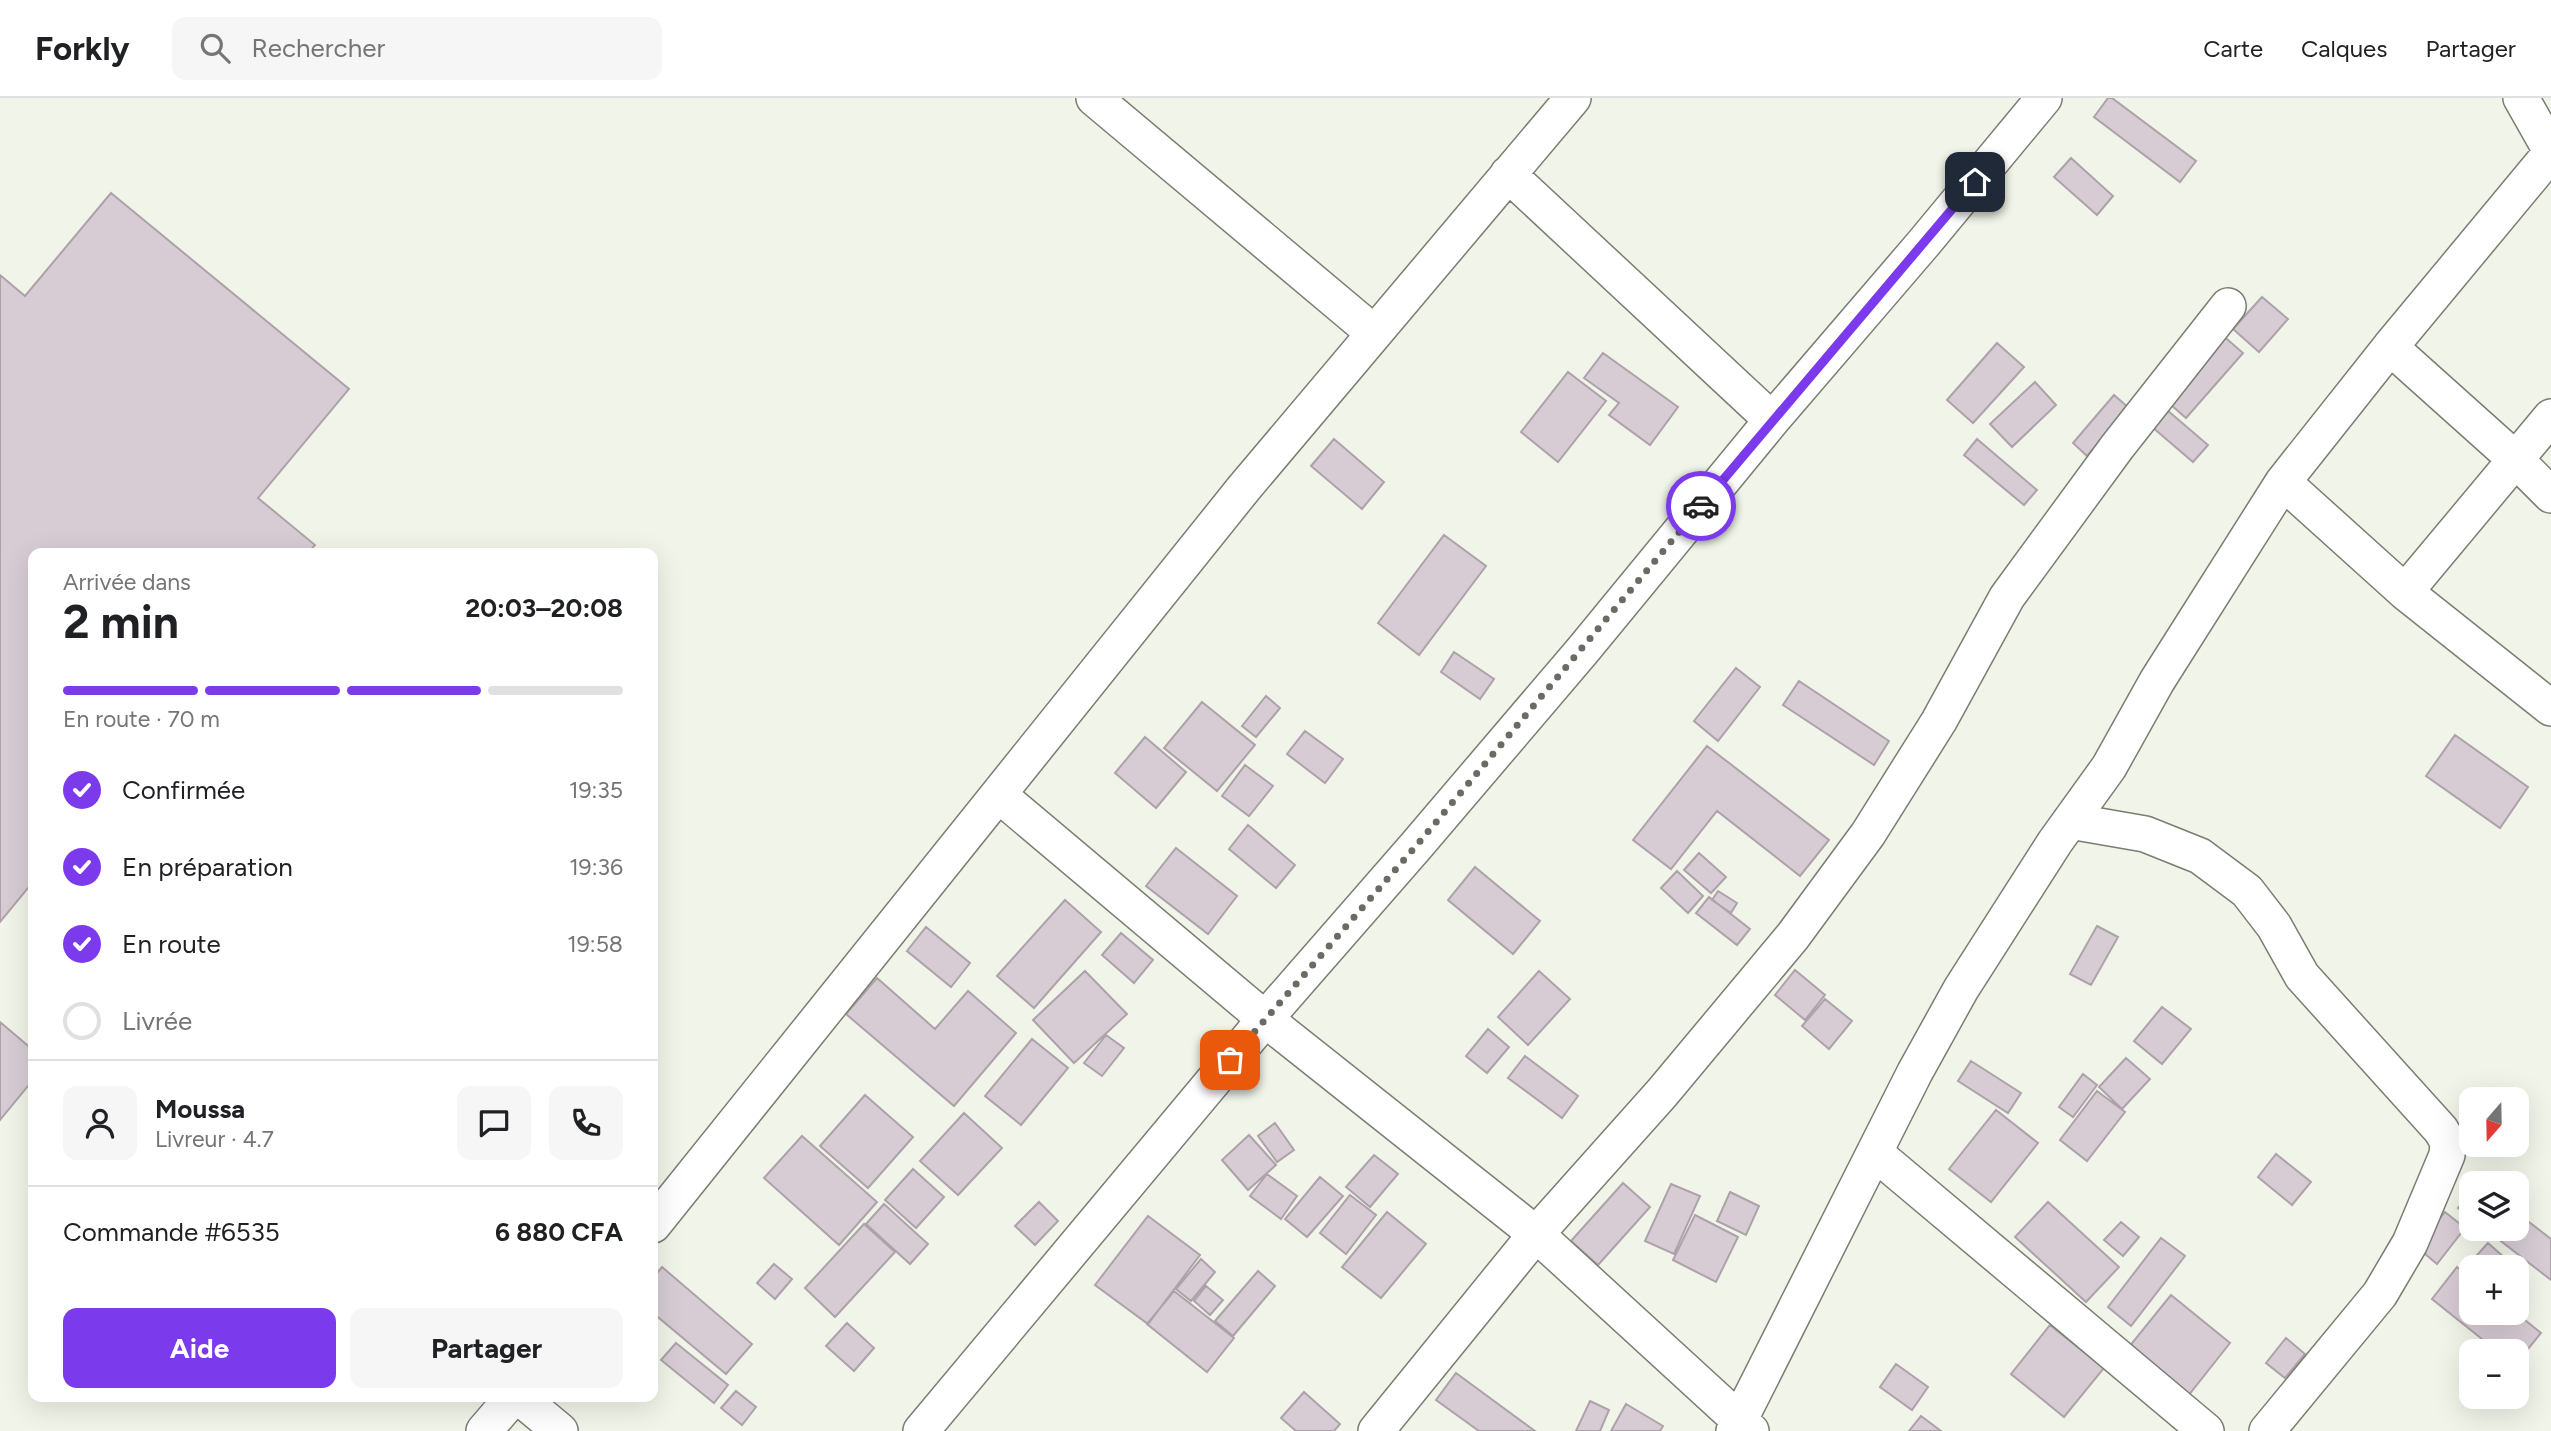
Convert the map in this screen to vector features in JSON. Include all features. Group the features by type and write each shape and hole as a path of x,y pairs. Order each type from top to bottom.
{"street":[{"path":"1094,98 1374,333"},
{"path":"658,1219 1244,488 1573,98"},
{"path":"921,1431 1265,1019 1583,650 1772,420 2044,98"},
{"path":"999,795 1265,1019 1536,1234 1741,1428 1915,1072 1961,989 2070,821 2109,767 2158,681 2283,482 2551,152 2521,98"},
{"path":"1508,174 1772,420"},
{"path":"1376,1431 1536,1234 1662,1093 1793,936 1875,823 1939,721 2007,597 2117,447 2228,306"},
{"path":"2390,347 2515,459 2551,495"},
{"path":"2405,592 2551,417"},
{"path":"2283,482 2405,592 2551,708"},
{"path":"2070,821 2145,834 2200,856 2246,891 2274,926 2302,976 2441,1130 2448,1142 2448,1155 2410,1243 2379,1294 2267,1431"},
{"path":"1875,1153 2206,1431"},
{"path":"484,1431 511,1402"},
{"path":"524,1402 560,1431"}],"building":[{"path":"2108,98 2112,98 2196,161 2180,182 2094,117"},
{"path":"2071,158 2113,196 2097,215 2054,177"},
{"path":"111,193 349,389 258,498 315,545 312,548 28,548 28,888 0,922 0,275 25,296"},
{"path":"2262,297 2288,319 2259,352 2233,329"},
{"path":"2220,333 2243,353 2186,418 2163,398"},
{"path":"1997,343 2024,367 1973,423 1947,400"},
{"path":"1603,353 1678,407 1650,445 1609,415 1619,403 1584,378"},
{"path":"1568,372 1606,401 1558,462 1521,432"},
{"path":"2035,382 2056,405 2012,447 1990,424"},
{"path":"2114,395 2129,408 2087,456 2073,443"},
{"path":"2160,404 2208,445 2193,462 2145,421"},
{"path":"1334,439 1384,482 1362,509 1311,466"},
{"path":"1977,439 2037,490 2024,505 1964,455"},
{"path":"1444,535 1486,566 1419,655 1378,623"},
{"path":"1454,652 1494,679 1480,699 1441,672"},
{"path":"1736,668 1760,687 1718,741 1694,721"},
{"path":"1799,681 1889,741 1874,765 1783,705"},
{"path":"1266,696 1280,708 1256,737 1242,726"},
{"path":"1202,702 1255,745 1217,791 1164,748"},
{"path":"1305,731 1343,759 1325,783 1287,754"},
{"path":"2455,735 2528,787 2500,828 2426,776"},
{"path":"1145,737 1186,772 1156,808 1115,773"},
{"path":"1707,746 1829,840 1800,876 1717,811 1671,869 1633,840"},
{"path":"1245,765 1273,786 1249,816 1222,796"},
{"path":"1248,825 1295,865 1276,888 1229,849"},
{"path":"1176,848 1237,896 1208,934 1146,886"},
{"path":"1699,853 1726,877 1711,893 1684,870"},
{"path":"1475,867 1540,921 1513,954 1448,900"},
{"path":"1677,871 1703,896 1688,913 1661,888"},
{"path":"1718,891 1737,903 1731,913 1712,900"},
{"path":"1709,897 1750,929 1737,945 1696,913"},
{"path":"1065,900 1101,932 1034,1008 997,976"},
{"path":"2097,926 2118,937 2091,985 2070,974"},
{"path":"926,927 970,963 951,987 907,951"},
{"path":"1121,933 1153,960 1134,983 1102,955"},
{"path":"1795,970 1825,995 1805,1020 1775,995"},
{"path":"1085,971 1127,1014 1074,1063 1033,1020"},
{"path":"1539,971 1570,999 1528,1045 1498,1017"},
{"path":"877,978 935,1029 968,991 1016,1033 954,1106 846,1014"},
{"path":"1825,999 1852,1021 1829,1049 1802,1026"},
{"path":"2162,1007 2191,1029 2162,1064 2134,1041"},
{"path":"0,1022 28,1046 28,1086 0,1120"},
{"path":"1488,1029 1509,1047 1487,1073 1466,1056"},
{"path":"1106,1035 1124,1048 1102,1076 1084,1063"},
{"path":"1032,1039 1068,1068 1021,1125 985,1096"},
{"path":"1525,1056 1578,1096 1562,1118 1508,1078"},
{"path":"2126,1058 2150,1079 2122,1109 2099,1087"},
{"path":"1971,1061 2021,1093 2008,1113 1958,1081"},
{"path":"2083,1074 2097,1085 2073,1117 2059,1107"},
{"path":"2097,1091 2125,1112 2087,1161 2060,1140"},
{"path":"865,1095 913,1137 868,1188 820,1146"},
{"path":"1996,1110 2038,1143 1991,1202 1949,1169"},
{"path":"964,1113 1002,1148 958,1195 920,1161"},
{"path":"1275,1123 1294,1150 1277,1162 1258,1136"},
{"path":"1249,1135 1276,1165 1248,1190 1222,1160"},
{"path":"802,1136 877,1202 839,1245 764,1178"},
{"path":"2276,1154 2311,1182 2292,1205 2258,1177"},
{"path":"1374,1155 1398,1174 1370,1207 1346,1187"},
{"path":"913,1169 944,1197 916,1228 885,1200"},
{"path":"1267,1174 1297,1196 1281,1219 1250,1196"},
{"path":"1320,1177 1343,1196 1307,1237 1285,1219"},
{"path":"1623,1183 1650,1207 1598,1265 1571,1241"},
{"path":"1671,1184 1700,1196 1674,1254 1645,1241"},
{"path":"1730,1192 1759,1206 1746,1235 1717,1221"},
{"path":"1350,1195 1376,1215 1346,1254 1320,1233"},
{"path":"1039,1202 1058,1221 1035,1245 1015,1226"},
{"path":"2048,1202 2119,1267 2086,1302 2015,1237"},
{"path":"884,1204 928,1244 910,1264 866,1224"},
{"path":"1387,1212 1426,1244 1381,1298 1342,1267"},
{"path":"2445,1212 2459,1223 2459,1236 2437,1264 2417,1247"},
{"path":"1695,1215 1738,1237 1716,1282 1673,1260"},
{"path":"1148,1216 1200,1255 1148,1324 1095,1285"},
{"path":"2121,1222 2139,1237 2123,1256 2104,1240"},
{"path":"2529,1222 2551,1239 2551,1280 2529,1263 2529,1255 2519,1255 2501,1241 2529,1241"},
{"path":"864,1224 895,1252 835,1317 805,1288"},
{"path":"2161,1238 2185,1256 2131,1326 2108,1307"},
{"path":"2488,1243 2502,1255 2477,1255"},
{"path":"1201,1259 1215,1272 1191,1301 1176,1289"},
{"path":"774,1264 792,1279 775,1299 757,1283"},
{"path":"662,1267 752,1344 726,1374 658,1317 658,1272"},
{"path":"2457,1267 2459,1269 2459,1321 2432,1299"},
{"path":"1258,1271 1275,1286 1233,1336 1215,1321"},
{"path":"1206,1286 1223,1300 1210,1315 1194,1301"},
{"path":"1174,1291 1234,1338 1207,1372 1147,1324"},
{"path":"2171,1295 2230,1343 2184,1401 2124,1353"},
{"path":"847,1323 874,1348 854,1371 826,1346"},
{"path":"2529,1323 2541,1333 2529,1348 2529,1339 2482,1339 2464,1325"},
{"path":"2050,1325 2104,1368 2064,1417 2011,1374"},
{"path":"2286,1338 2305,1354 2285,1378 2266,1363"},
{"path":"676,1343 728,1385 714,1403 661,1360"},
{"path":"1896,1364 1928,1387 1912,1410 1880,1387"},
{"path":"1456,1373 1535,1431 1479,1431 1436,1400"},
{"path":"736,1391 756,1407 742,1425 721,1408"},
{"path":"1304,1392 1340,1424 1334,1431 1296,1431 1281,1418"},
{"path":"1590,1401 1609,1410 1600,1431 1576,1431"},
{"path":"1626,1404 1663,1426 1660,1431 1611,1431"},
{"path":"1921,1416 1941,1431 1909,1431"}],"way so far":[{"path":"1230,1060 1583,650 1701,506"}],"route":[{"path":"1701,506 1975,182"}]}
